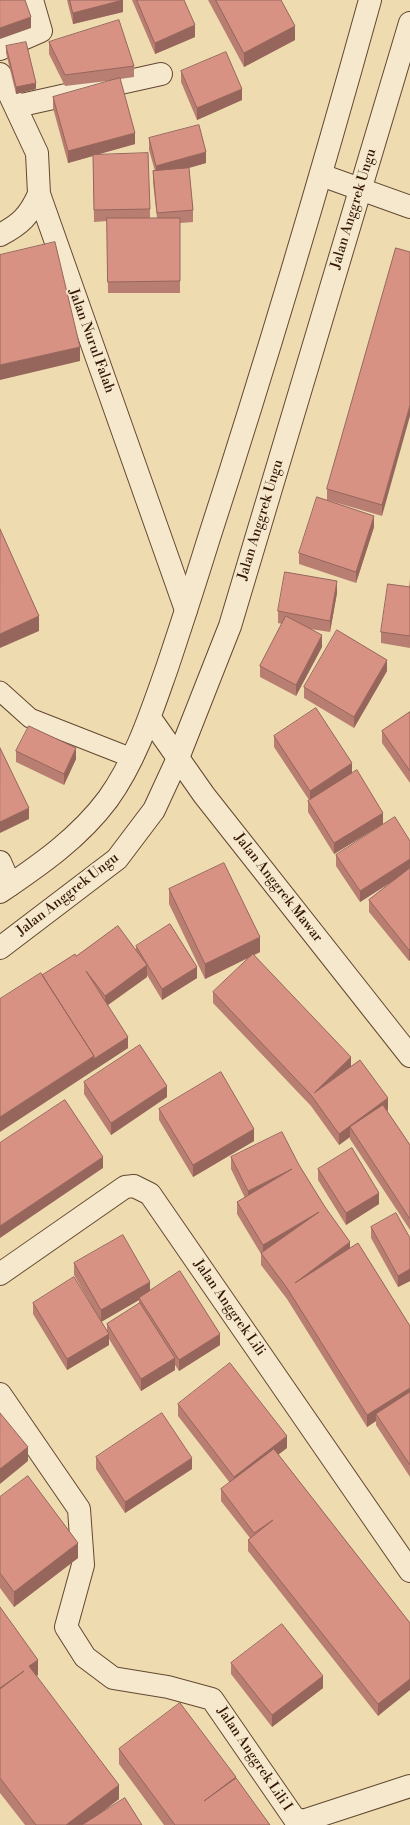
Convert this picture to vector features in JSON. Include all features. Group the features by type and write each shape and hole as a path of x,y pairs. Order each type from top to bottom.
{"street":[{"path":"0,49 41,31 32,0"},
{"path":"0,862 5,888 44,863 79,832 108,798 132,758 150,718 263,371 322,175 370,0"},
{"name":"Jalan Anggrek Ungu","path":"0,948 117,858 154,810 178,758 230,626 410,23"},
{"name":"Jalan Nurul Falah","path":"0,74 17,106 38,153 39,194 186,610"},
{"path":"17,106 162,74"},
{"path":"322,175 410,207"},
{"path":"0,235 14,227 31,212 39,194"},
{"name":"Jalan Anggrek Mawar","path":"150,718 204,795 410,1056"},
{"name":"Jalan Anggrek Lili","path":"0,1274 125,1187 134,1186 150,1194 410,1571"},
{"name":"Jalan Anggrek Lili I","path":"0,1394 79,1509 83,1565 66,1627 85,1657 113,1678 168,1687 212,1698 294,1818 303,1822 410,1786"}],"lane":[{"path":"0,691 30,718 132,758"}],"building":[{"path":"0,0 25,0 31,17 0,28"},
{"path":"70,0 123,0 73,13"},
{"path":"137,0 184,0 195,25 155,43"},
{"path":"216,0 281,0 295,26 244,53"},
{"path":"119,20 134,66 65,75 49,42"},
{"path":"26,42 36,83 16,87 6,46"},
{"path":"226,52 242,89 197,108 181,71"},
{"path":"120,78 135,133 68,151 53,97"},
{"path":"199,125 206,152 156,166 149,138"},
{"path":"148,153 150,209 94,210 93,155"},
{"path":"189,168 193,210 157,213 153,171"},
{"path":"107,218 180,218 180,281 108,282"},
{"path":"55,242 80,347 0,365 0,255"},
{"path":"396,248 410,252 410,405 382,505 327,489"},
{"path":"317,497 374,516 356,572 299,553"},
{"path":"0,529 39,616 0,634"},
{"path":"285,572 337,581 330,621 278,611"},
{"path":"388,584 410,587 410,636 381,632"},
{"path":"286,616 322,635 296,685 260,666"},
{"path":"337,630 387,660 354,717 304,687"},
{"path":"316,708 352,763 310,791 274,736"},
{"path":"410,712 410,771 382,731"},
{"path":"29,726 76,748 64,774 16,751"},
{"path":"0,748 29,808 0,822"},
{"path":"357,770 383,813 334,843 308,801"},
{"path":"395,817 410,841 410,859 360,891 336,855"},
{"path":"224,863 260,937 205,964 169,889"},
{"path":"410,868 410,949 409,950 369,900"},
{"path":"170,924 197,967 162,989 136,946"},
{"path":"118,926 147,965 105,996 86,971 128,1037 94,1059 94,1056 42,975 75,954 76,956"},
{"path":"253,954 351,1057 314,1093 360,1060 388,1098 339,1134 311,1095 213,992"},
{"path":"41,973 94,1056 0,1117 0,999"},
{"path":"140,1045 167,1086 111,1123 84,1082"},
{"path":"221,1072 254,1129 193,1165 159,1109"},
{"path":"65,1100 103,1157 0,1226 0,1143"},
{"path":"383,1105 410,1145 410,1219 350,1127"},
{"path":"282,1132 299,1165 325,1207 350,1242 295,1283 358,1243 410,1326 410,1388 367,1415 287,1288 261,1253 319,1212 263,1245 237,1202 292,1169 248,1191 231,1157"},
{"path":"352,1148 379,1193 346,1213 318,1169"},
{"path":"396,1213 410,1238 410,1269 398,1276 371,1227"},
{"path":"123,1235 150,1282 101,1310 74,1263"},
{"path":"180,1271 220,1334 179,1360 139,1298"},
{"path":"74,1277 109,1334 67,1359 33,1303"},
{"path":"140,1303 175,1358 141,1379 107,1324"},
{"path":"230,1363 287,1436 234,1477 178,1404"},
{"path":"410,1392 410,1465 376,1414"},
{"path":"0,1413 28,1447 0,1469"},
{"path":"162,1413 192,1458 125,1502 96,1457"},
{"path":"274,1449 410,1623 410,1679 378,1704 248,1540 273,1520 254,1533 221,1489"},
{"path":"28,1476 78,1543 14,1592 0,1573 0,1497"},
{"path":"0,1607 38,1660 29,1666 119,1785 66,1825 36,1825 0,1778 0,1689 24,1671 0,1688"},
{"path":"282,1624 323,1676 272,1715 231,1663"},
{"path":"180,1703 236,1777 204,1801 236,1778 270,1825 175,1825 119,1749"},
{"path":"125,1798 142,1825 82,1825"}]}
